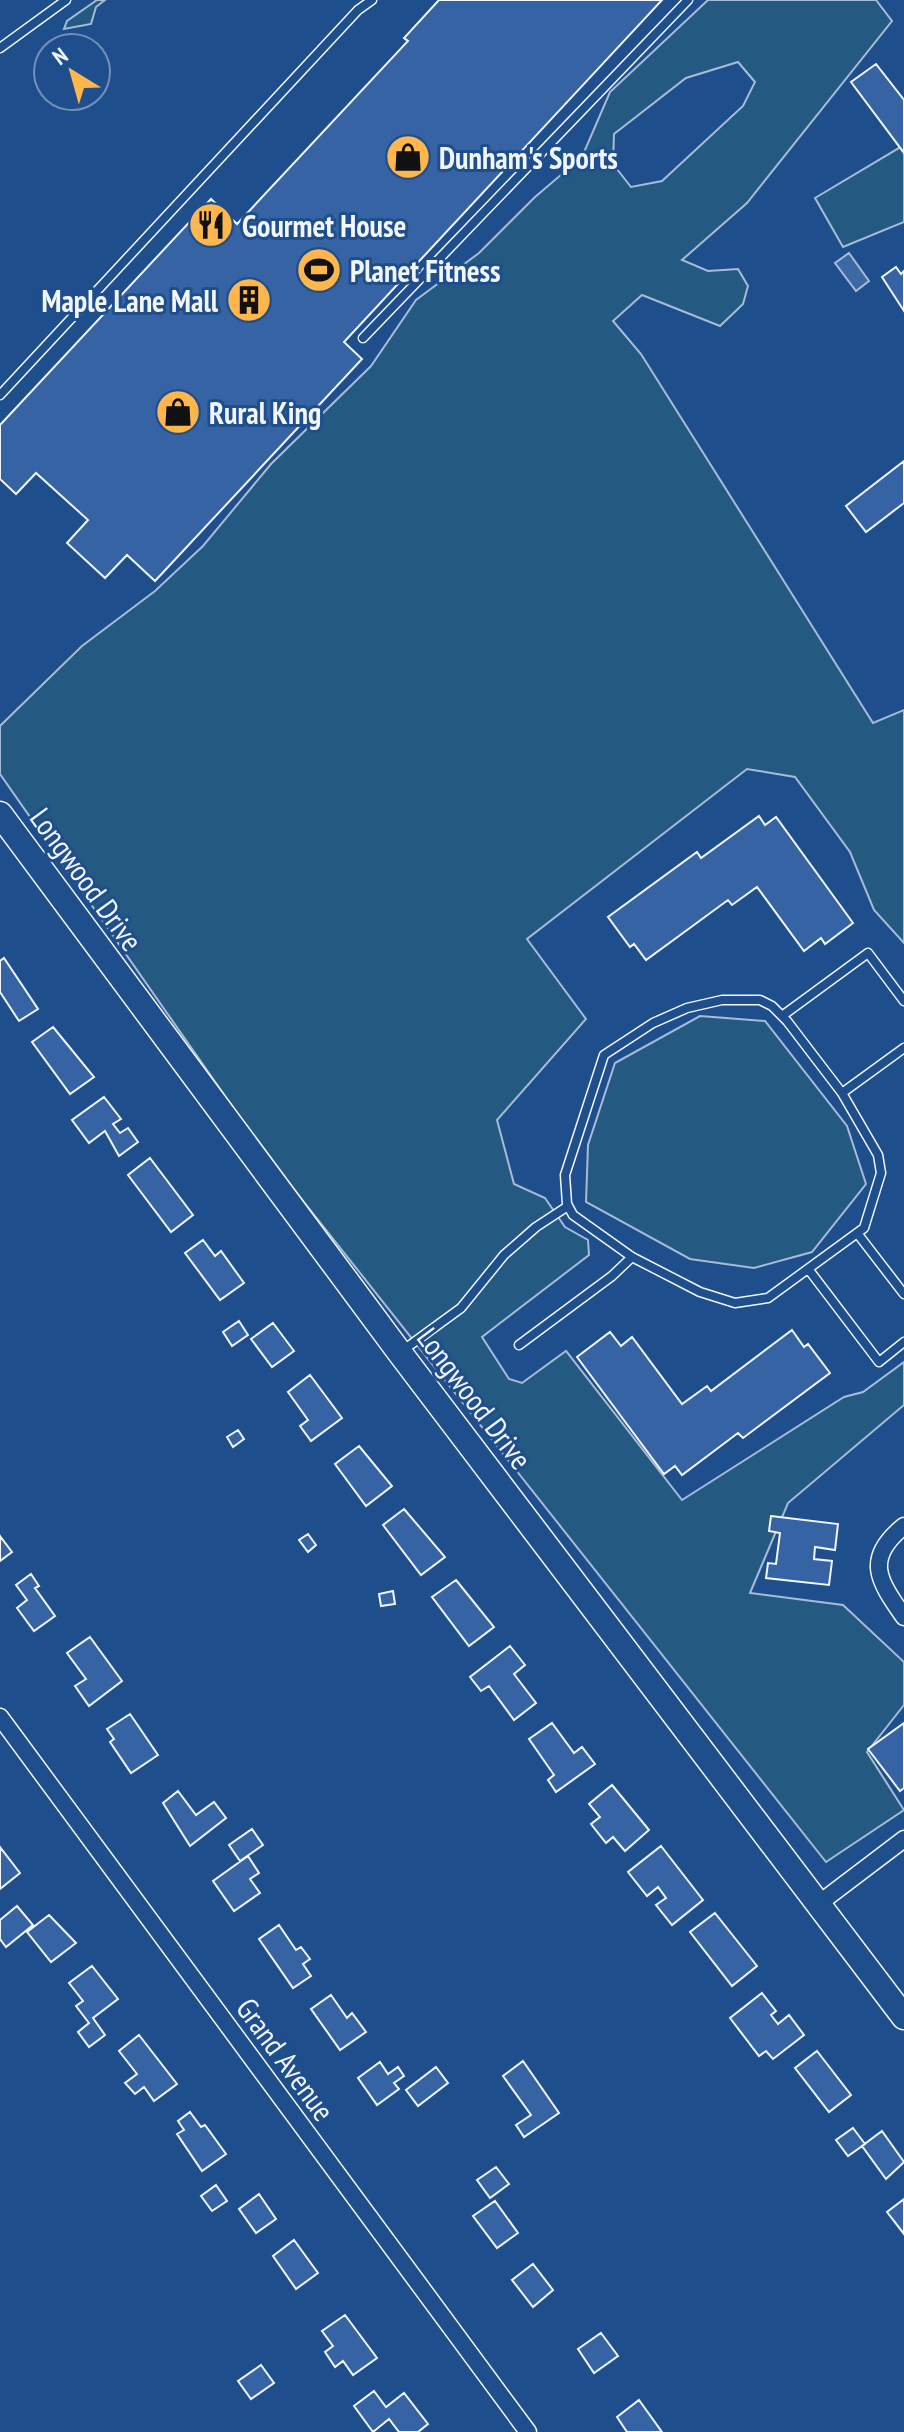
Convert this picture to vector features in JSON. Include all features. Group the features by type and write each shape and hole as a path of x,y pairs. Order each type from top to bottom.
{"main road":[{"name":"Longwood Drive","path":"0,814 400,1353 904,2017"}],"street":[{"path":"904,1526 879,1552 878,1575 904,1617"},
{"name":"Grand Avenue","path":"0,1717 528,2432"},
{"path":"817,1905 904,1839"}],"lane":[{"path":"0,48 66,0"},
{"path":"0,395 358,10 372,0"},
{"path":"363,338 688,0"},
{"path":"782,1016 868,953 904,1001"},
{"path":"722,1000 760,1000 782,1016 842,1093 878,1155 881,1173 873,1208 864,1228 768,1298 735,1303 700,1292 632,1257 573,1215 568,1206 565,1175 598,1068 612,1047 687,1008 722,1000"},
{"path":"842,1093 904,1048"},
{"path":"400,1353 461,1308 504,1255 536,1227 568,1206"},
{"path":"857,1233 904,1294"},
{"path":"519,1345 612,1276 632,1257"},
{"path":"809,1270 879,1362 904,1342"}],"shaded area":[{"path":"97,0 105,0 96,7 91,24 64,29 67,21"},
{"path":"708,0 876,0 892,21 747,203 682,260 708,271 738,269 748,286 743,304 720,326 642,295 613,321 641,354 873,723 904,710 904,943 874,910 850,852 795,777 747,769 527,939 586,1019 497,1120 514,1184 545,1198 565,1227 588,1240 589,1255 482,1337 509,1379 522,1383 566,1351 682,1500 844,1397 863,1392 904,1362 904,1405 788,1503 750,1593 843,1605 904,1662 904,1705 867,1752 904,1810 826,1862 262,1149 0,774 0,726 82,646 155,591 203,546 271,464 371,366 416,300 479,253 535,197 582,157 610,92","holes":["738,62 755,82 743,106 662,181 631,187 613,164 614,134 686,78"]},
{"path":"904,145 904,222 843,247 815,198"},
{"path":"849,253 869,281 856,291 835,263"},
{"path":"700,1016 765,1021 847,1126 866,1184 812,1252 754,1268 690,1259 586,1202 588,1145 615,1063"}],"building":[{"name":"Maple Lane Mall","path":"439,0 662,0 344,342 362,359 155,581 127,555 105,578 67,543 88,520 36,473 16,494 0,479 0,425 211,199 237,224 408,41 404,38"},
{"path":"876,64 904,100 904,153 851,82"},
{"path":"896,267 901,274 904,271 904,311 882,277"},
{"path":"904,461 904,503 866,532 846,506"},
{"path":"759,816 765,825 776,817 853,923 825,944 821,938 804,951 757,887 732,905 728,900 646,960 634,944 630,947 608,917 697,852 701,858"},
{"path":"4,958 38,1009 19,1021 0,992 0,961"},
{"path":"53,1027 94,1077 70,1094 32,1042"},
{"path":"104,1097 121,1119 113,1124 120,1133 128,1128 138,1142 119,1156 105,1131 89,1143 72,1120"},
{"path":"150,1158 193,1215 171,1232 128,1175"},
{"path":"203,1240 215,1256 221,1251 244,1283 220,1300 185,1253"},
{"path":"239,1321 248,1335 232,1346 223,1332"},
{"path":"273,1323 294,1351 272,1367 251,1339"},
{"path":"792,1330 804,1347 808,1344 830,1373 743,1438 738,1433 682,1475 675,1466 664,1474 577,1357 610,1332 621,1346 632,1337 682,1404 707,1386 711,1391"},
{"path":"310,1375 342,1418 311,1441 300,1426 308,1420 288,1392"},
{"path":"238,1430 244,1439 233,1447 227,1437"},
{"path":"359,1446 392,1486 366,1506 335,1464"},
{"path":"404,1509 445,1557 421,1575 383,1525"},
{"path":"771,1516 838,1524 835,1550 815,1547 814,1559 832,1561 829,1585 766,1578 768,1563 776,1564 780,1533 769,1531"},
{"path":"308,1534 316,1545 308,1552 299,1540"},
{"path":"0,1536 12,1552 0,1561"},
{"path":"31,1574 39,1586 35,1588 55,1616 34,1631 17,1608 27,1600 16,1585"},
{"path":"456,1580 494,1627 469,1646 432,1597"},
{"path":"393,1591 395,1604 381,1606 379,1594"},
{"path":"90,1637 122,1681 89,1706 75,1686 86,1679 67,1653"},
{"path":"510,1646 525,1665 514,1674 536,1703 514,1720 489,1686 481,1691 470,1677"},
{"path":"130,1714 158,1755 131,1773 110,1742 114,1739 107,1729"},
{"path":"552,1723 574,1753 582,1747 595,1764 556,1792 548,1780 554,1775 529,1739"},
{"path":"904,1723 904,1788 900,1791 868,1749"},
{"path":"612,1785 649,1830 625,1851 613,1837 606,1843 591,1824 600,1817 589,1804"},
{"path":"178,1791 196,1815 214,1802 226,1818 190,1846 163,1803"},
{"path":"252,1829 263,1845 240,1861 229,1845"},
{"path":"661,1846 703,1900 672,1925 656,1905 666,1898 658,1887 647,1896 628,1872"},
{"path":"0,1847 20,1873 0,1889"},
{"path":"248,1856 259,1873 250,1879 260,1893 234,1911 213,1881"},
{"path":"17,1906 33,1925 6,1947 0,1939 0,1920"},
{"path":"715,1913 757,1966 732,1986 690,1932"},
{"path":"49,1915 76,1943 51,1962 27,1932"},
{"path":"279,1925 296,1950 301,1947 310,1959 303,1964 311,1976 293,1988 259,1939"},
{"path":"92,1966 118,1999 93,2018 105,2035 89,2047 78,2032 89,2023 76,2006 83,2001 69,1983"},
{"path":"762,1993 776,2011 771,2015 778,2024 789,2015 804,2035 773,2059 766,2051 759,2056 730,2018"},
{"path":"331,1995 347,2018 352,2013 366,2032 340,2050 311,2009"},
{"path":"139,2035 177,2084 154,2101 144,2087 135,2094 125,2083 137,2074 119,2051"},
{"path":"817,2051 851,2095 829,2112 795,2068"},
{"path":"523,2061 559,2113 524,2137 516,2125 531,2115 503,2076"},
{"path":"380,2062 388,2074 398,2067 404,2076 394,2083 399,2089 377,2105 358,2078"},
{"path":"436,2067 448,2083 418,2106 406,2090"},
{"path":"190,2112 201,2127 205,2125 226,2154 202,2171 177,2134 184,2130 178,2121"},
{"path":"853,2128 865,2144 848,2156 836,2140"},
{"path":"882,2131 904,2162 886,2179 862,2146"},
{"path":"496,2167 509,2184 490,2198 477,2180"},
{"path":"216,2185 227,2201 212,2211 201,2196"},
{"path":"259,2194 276,2219 256,2233 239,2209"},
{"path":"904,2199 904,2234 887,2212"},
{"path":"495,2201 518,2233 497,2248 473,2216"},
{"path":"294,2240 318,2273 296,2289 273,2256"},
{"path":"533,2264 553,2290 533,2307 512,2280"},
{"path":"345,2315 377,2358 353,2375 343,2361 335,2367 325,2352 333,2346 322,2331"},
{"path":"601,2333 618,2356 594,2373 578,2349"},
{"path":"261,2365 274,2383 251,2399 238,2381"},
{"path":"374,2391 386,2407 404,2393 428,2424 418,2432 399,2432 389,2419 373,2432 354,2406"},
{"path":"639,2400 662,2432 627,2432 617,2417"}],"place":[{"name":"Dunham's Sports","path":"408,157"},
{"name":"Gourmet House","path":"211,225"},
{"name":"Planet Fitness","path":"319,270"},
{"name":"Maple Lane Mall","path":"249,300"},
{"name":"Rural King","path":"178,412"}]}
